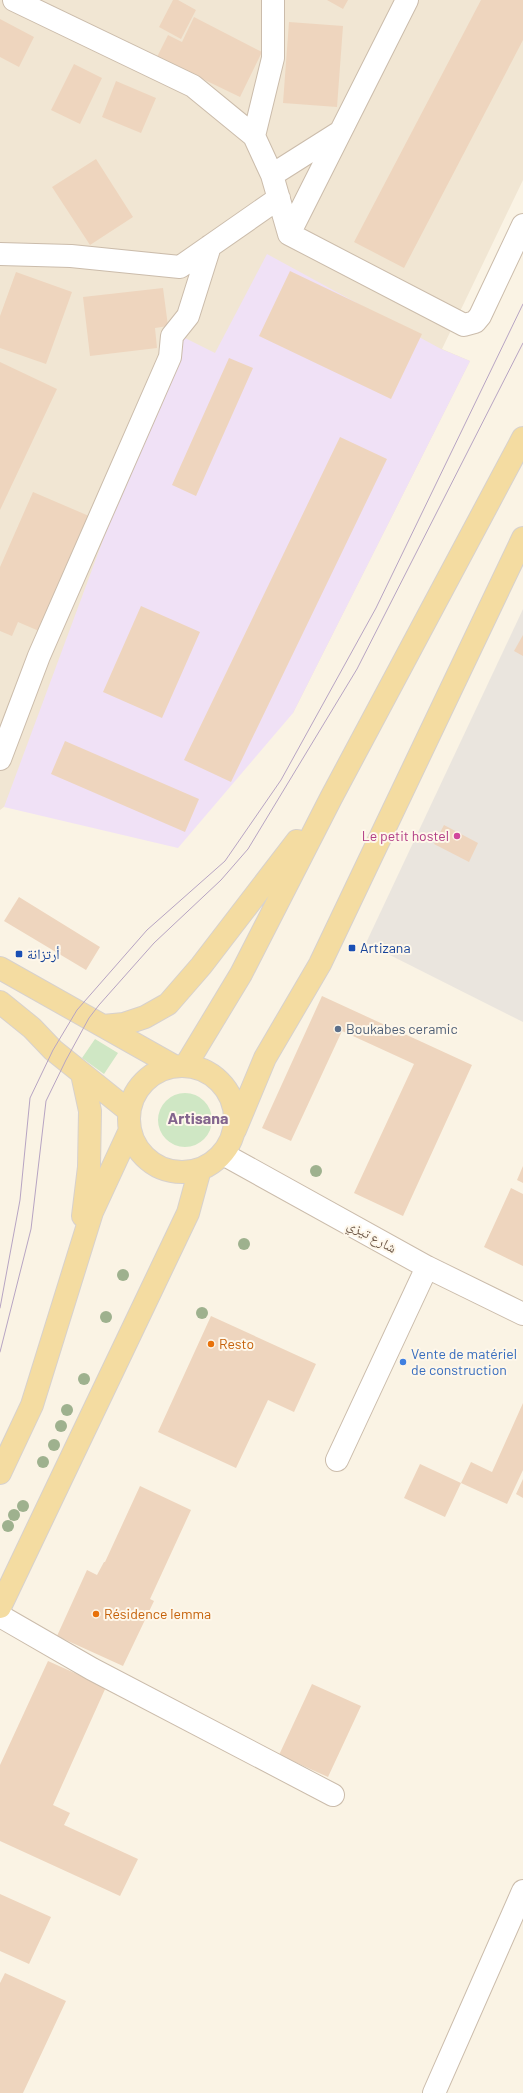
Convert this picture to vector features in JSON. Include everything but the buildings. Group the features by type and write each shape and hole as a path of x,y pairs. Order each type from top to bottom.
{"main road":[{"path":"0,1473 32,1405 98,1196 129,1120 133,1098 140,1086 150,1076 161,1069 180,1065 241,974 331,798 523,438"},
{"path":"0,1002 32,1028 53,1050 82,1074 129,1120 135,1144 144,1156 156,1165 170,1171 186,1172 200,1169 212,1163 223,1154 230,1143 265,1058 320,964 523,538"},
{"path":"103,1026 124,1024 145,1017 168,1004 202,966 331,798"},
{"path":"0,968 103,1026 180,1065 208,1071 225,1086 235,1107 235,1130"},
{"path":"81,1247 91,1131 90,1111 82,1074"},
{"path":"0,1607 188,1213 200,1169"}],"street":[{"path":"14,0 193,86 254,136 272,175 289,234 464,325 475,322 480,316 523,225"},
{"path":"254,136 273,58 273,0"},
{"path":"289,234 407,0"},
{"path":"272,175 340,132"},
{"path":"0,254 71,256 180,267 279,198"},
{"path":"0,759 39,656 170,357 172,336 188,316 210,246"},
{"name":"شارع تيزي","path":"223,1154 427,1267 523,1314"},
{"path":"337,1460 427,1267"},
{"path":"0,1616 92,1669 333,1795"},
{"path":"434,2093 523,1891"}],"shaded area":[{"path":"0,0 523,0 523,180 442,349 470,361 293,713 58,765 0,810"},
{"path":"267,254 441,349 470,361 293,713 178,848 4,807 179,335 215,353"},
{"path":"523,609 523,1022 366,943"}],"green space":[{"path":"95,1039 118,1053 104,1074 82,1058"},
{"path":"185,1093 195,1095 204,1101 210,1110 212,1120 210,1130 204,1139 195,1145 185,1147 175,1145 166,1139 160,1130 158,1120 160,1110 166,1101 175,1095"}],"tram line":[{"path":"0,1308 20,1200 30,1098 53,1050 77,1010 147,930 225,861 281,780 376,608 523,304"},
{"path":"0,1352 31,1229 46,1101 66,1060 89,1018 99,1005 154,943 221,880 248,849 357,669 523,343"}],"place":[{"name":"Le petit hostel","path":"457,836"},
{"name":"Artizana","path":"352,948"},
{"name":"أرتزانة","path":"19,954"},
{"name":"Boukabes ceramic","path":"338,1029"},
{"name":"Resto","path":"211,1344"},
{"name":"Vente de matériel de construction","path":"403,1362"},
{"name":"Résidence lemma","path":"96,1614"}],"district":[{"name":"Artisana","path":"198,1118"}]}
